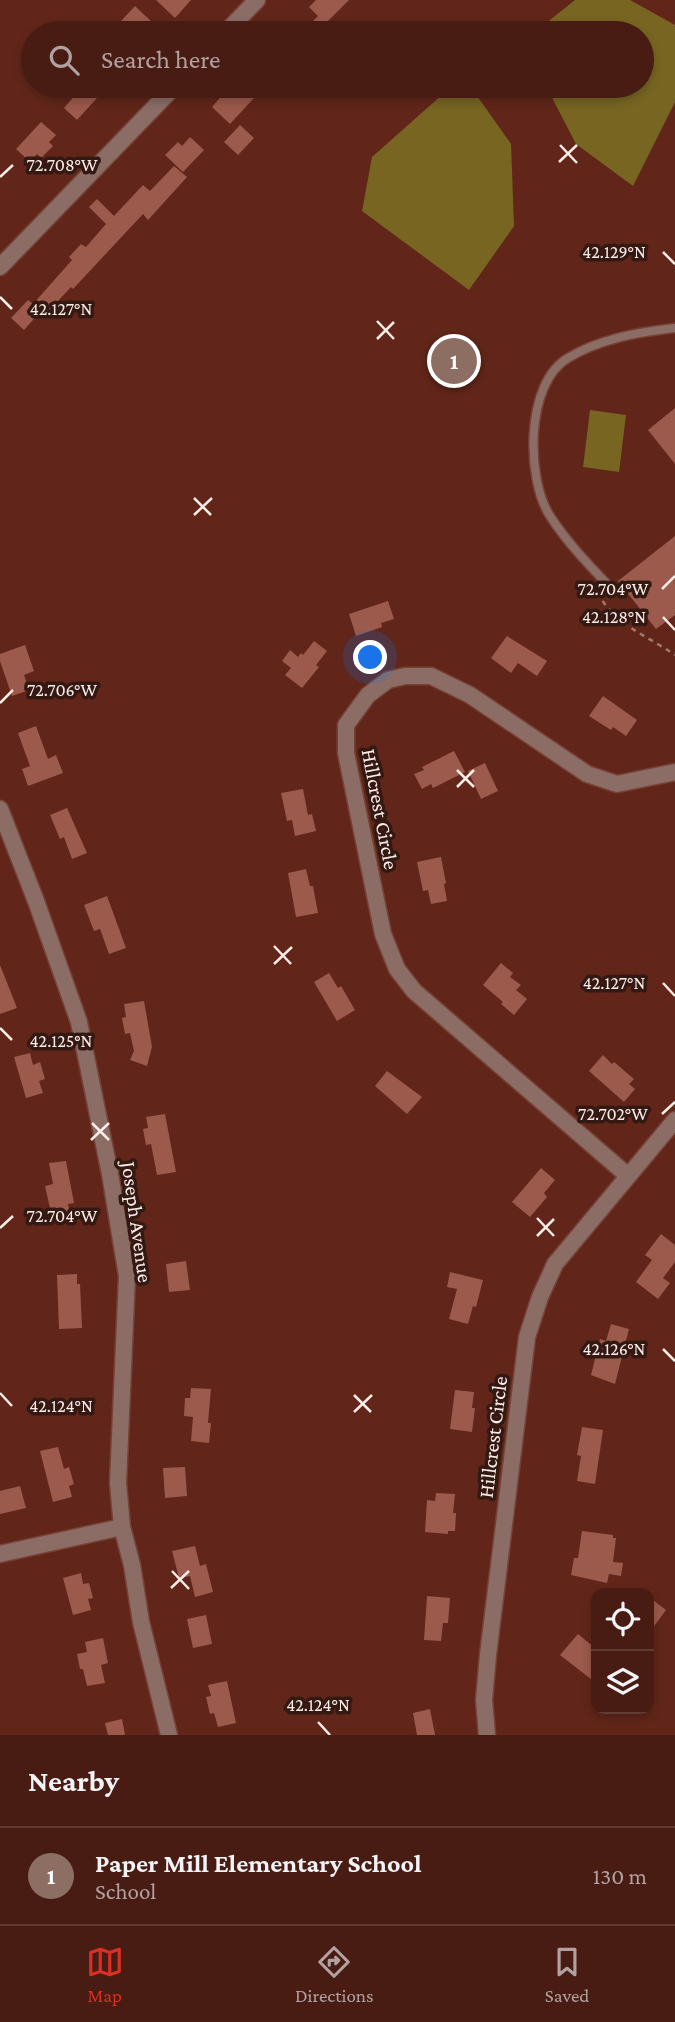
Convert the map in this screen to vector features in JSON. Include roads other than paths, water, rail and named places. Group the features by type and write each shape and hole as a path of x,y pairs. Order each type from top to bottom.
{"street":[{"path":"237,21 257,0"},
{"path":"0,267 163,98"},
{"name":"Hillcrest Circle","path":"627,1175 414,991 397,969 383,934 346,753 346,725 368,695 388,680 405,676 431,676 470,695 587,774 617,784 675,772"},
{"name":"Joseph Avenue","path":"0,809 37,901 79,1023 110,1174 127,1276 118,1483 122,1527 132,1565 141,1622 169,1735"},
{"name":"Hillcrest Circle","path":"487,1735 484,1700 488,1655 527,1337 555,1264 675,1120"},
{"path":"0,1554 122,1527"}],"lane":[{"path":"608,585 549,514 538,484 533,457 539,403 549,377 565,359 623,336 675,328"}],"place":[{"name":"Paper Mill Elementary School","path":"454,361"}]}
